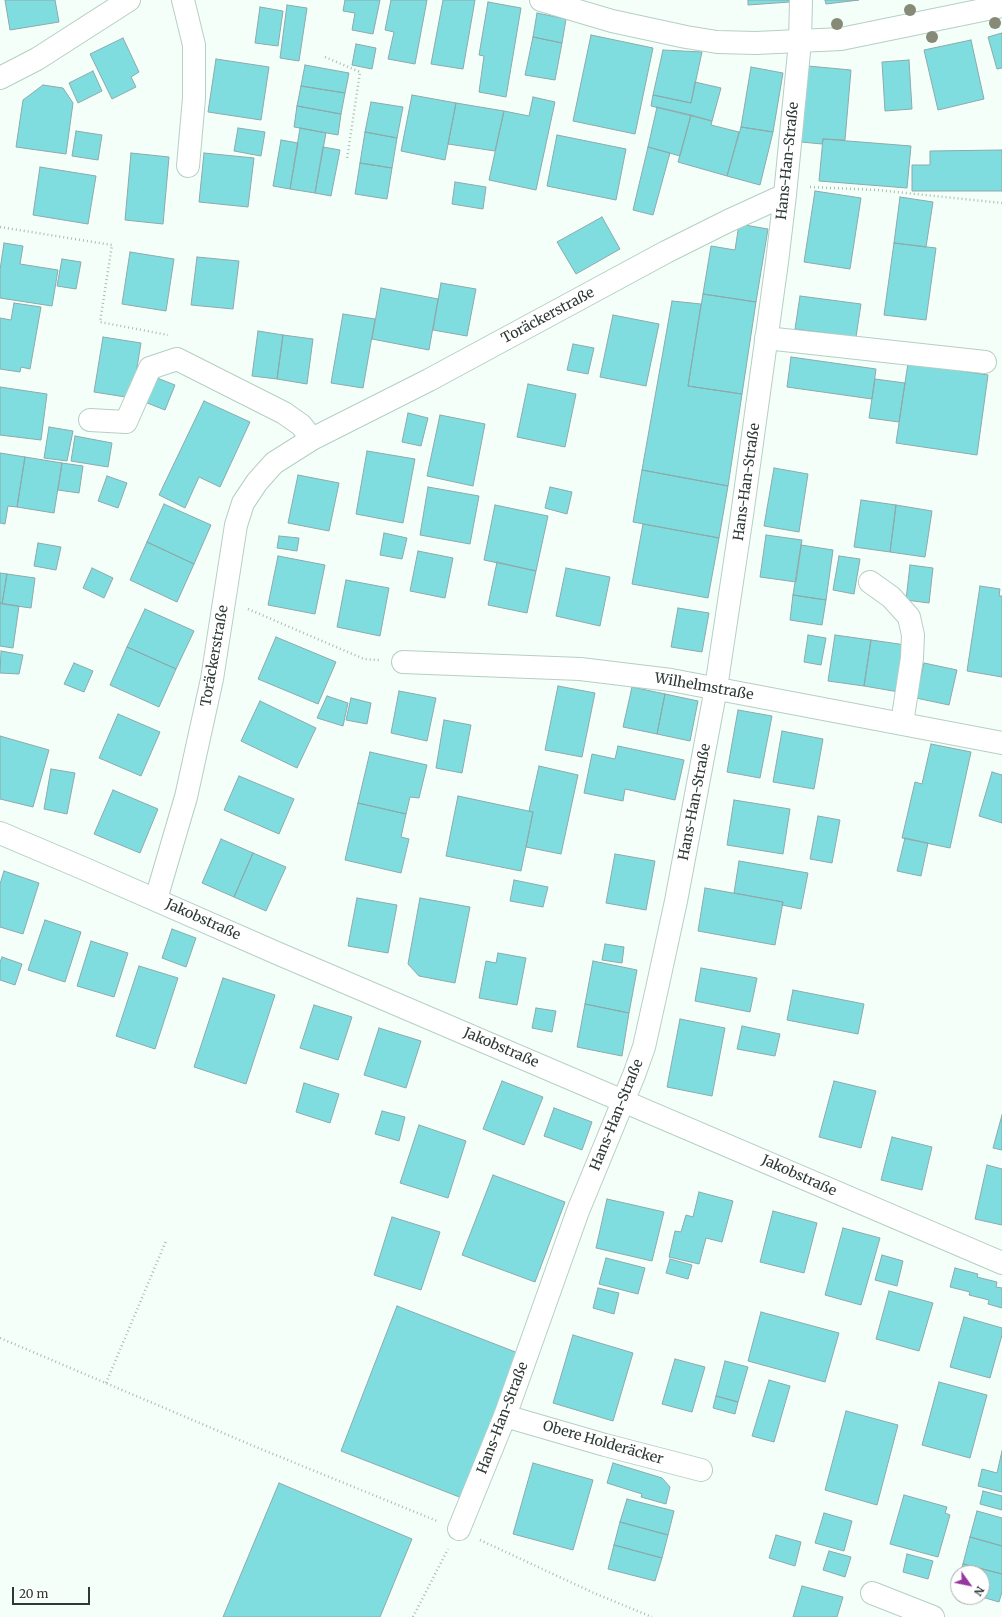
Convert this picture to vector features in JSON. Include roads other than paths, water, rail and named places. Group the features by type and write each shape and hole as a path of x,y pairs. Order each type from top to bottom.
{"street":[{"path":"0,78 37,59 129,0"},
{"path":"183,0 194,44 194,98 188,166"},
{"path":"541,0 612,20 686,38 733,42 800,42 841,39 1002,6"},
{"name":"Hans-Han-Straße","path":"459,1530 505,1416 578,1211 625,1101 644,1047 676,901 716,688 742,515 785,195 800,42 801,0"},
{"name":"Toräckerstraße","path":"156,899 186,798 212,678 236,525 243,503 257,482 274,463 312,439 429,380 666,252 734,218 785,195"},
{"path":"766,338 985,362"},
{"path":"90,420 126,422 150,368 177,359 284,414 301,426 312,439"},
{"path":"870,582 891,597 909,617 913,634 912,658 902,723"},
{"name":"Wilhelmstraße","path":"403,662 580,669 670,680 1002,743"},
{"name":"Jakobstraße","path":"0,833 1002,1263"},
{"name":"Obere Holderäcker","path":"505,1416 605,1445 701,1470"},
{"path":"872,1593 933,1617"}]}
